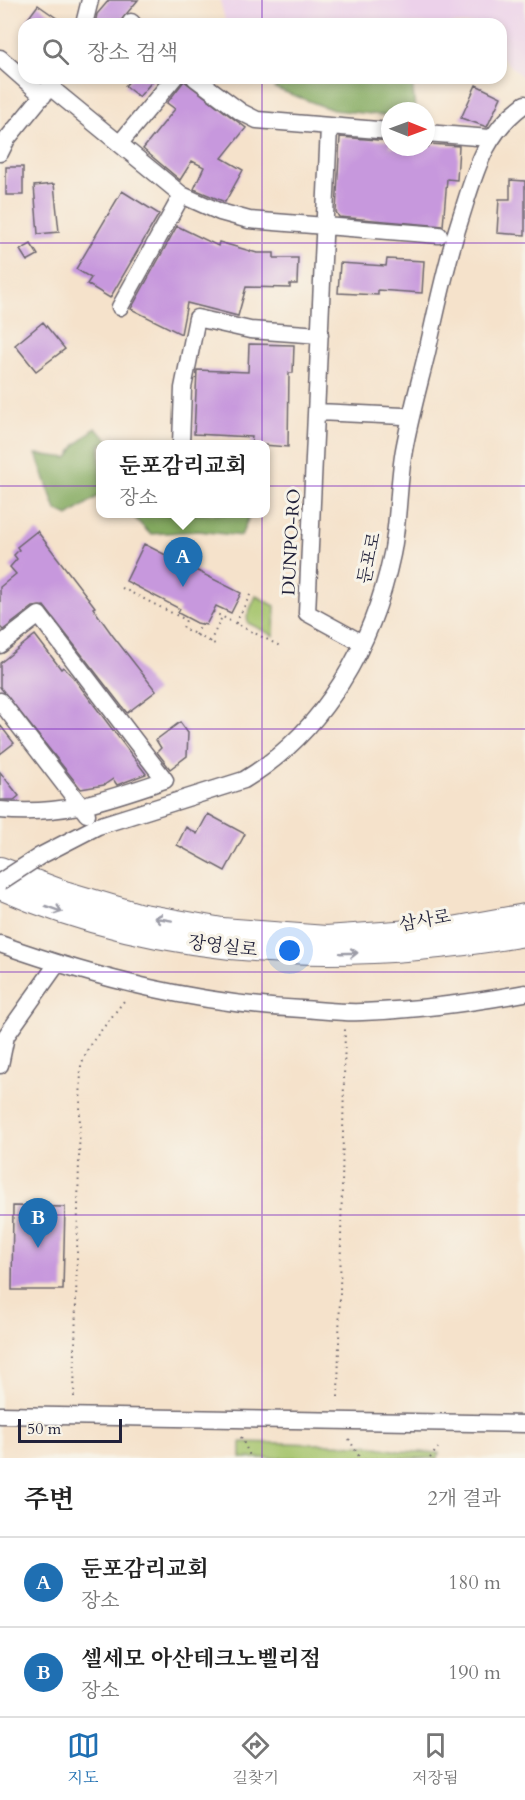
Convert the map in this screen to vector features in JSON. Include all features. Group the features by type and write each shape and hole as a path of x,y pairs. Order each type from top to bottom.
{"highway":[{"name":"장영실로","path":"0,869 64,893 138,915 222,930 326,938 453,929 525,916"},
{"name":"장영실로","path":"0,887 65,913 114,927 206,945 266,952 328,954 395,952 461,945 525,934"},
{"name":"삼사로","path":"326,938 525,901"}],"street":[{"path":"86,18 90,0"},
{"path":"0,58 18,68"},
{"path":"120,143 169,84"},
{"path":"203,84 241,112 256,120 381,130"},
{"path":"0,153 7,139 50,87 182,195 220,212 249,220 439,235"},
{"name":"둔포로","path":"0,882 73,836 244,780 263,769 306,731 330,700 351,668 362,643 379,599 392,554 404,450 454,237 490,138 505,119 525,104"},
{"name":"DUNPO-RO","path":"328,127 318,412 307,613 362,643"},
{"path":"435,135 490,138"},
{"path":"120,307 182,195"},
{"path":"181,440 183,388 197,318 250,330 320,335"},
{"path":"318,412 404,416"},
{"path":"0,645 39,615 165,780 82,807 35,813 0,810"},
{"path":"0,701 98,826"},
{"path":"0,944 57,964 131,985 248,1006 360,1012 471,1003 525,993"},
{"path":"0,1065 6,1036 15,1020 57,964"},
{"path":"0,1415 525,1424"}],"path":[{"path":"122,588 186,620 183,628 215,644"},
{"path":"236,623 251,593"},
{"path":"213,612 282,646"},
{"path":"210,642 222,617"},
{"path":"196,635 202,623"},
{"path":"74,1397 81,1065 89,1046 124,1001"},
{"path":"338,1397 345,1027"},
{"path":"242,1437 251,1458"},
{"path":"349,1439 360,1458"},
{"path":"430,1458 438,1448"}],"shaded area":[{"path":"220,0 525,0 525,79 507,62 507,18 224,18"}],"green space":[{"path":"279,84 413,84 414,102 381,102 381,115 333,110 274,88"},
{"path":"95,428 108,440 96,440 96,498 68,516 56,510 36,454 68,458 75,446"},
{"path":"135,518 248,518 241,536 199,531 150,534"},
{"path":"256,596 275,606 274,636 248,623 247,616"},
{"path":"241,1442 366,1445 399,1451 439,1453 438,1458 241,1458"}],"building":[{"path":"109,0 138,0 123,18 96,18"},
{"path":"38,5 56,18 28,18"},
{"path":"127,84 150,84 139,97 125,86"},
{"path":"182,84 188,84 246,128 222,158 243,170 225,202 194,189 204,167 192,161 180,180 143,149 175,109 167,103"},
{"path":"476,85 501,97 487,127 461,118"},
{"path":"340,137 381,140 381,156 435,156 435,144 459,146 457,180 447,179 443,226 339,217 336,212"},
{"path":"6,167 23,167 23,195 6,195"},
{"path":"510,180 525,181 525,235 497,233 499,199 510,199"},
{"path":"54,184 59,232 38,234 34,186"},
{"path":"122,191 159,214 110,298 87,284 91,278 76,269"},
{"path":"177,226 218,246 219,242 257,253 274,253 274,258 298,258 297,284 290,284 290,288 246,287 238,316 187,303 181,334 131,309"},
{"path":"31,244 38,255 27,261 20,250"},
{"path":"387,259 424,261 422,293 378,290 378,295 338,293 340,263 386,266"},
{"path":"43,322 65,349 36,371 15,345"},
{"path":"249,344 294,345 293,373 289,373 288,447 270,446 270,440 252,440 252,437 194,434 197,370 248,372"},
{"path":"37,531 156,691 127,713 44,606 33,607 3,630 0,627 0,587 16,574 10,567 17,559 14,555 19,550 17,547"},
{"path":"144,544 241,593 231,613 216,606 206,625 197,623 178,613 180,609 126,581"},
{"path":"35,635 61,669 63,667 73,677 146,774 117,785 113,779 104,785 81,789 0,687 0,663"},
{"path":"180,722 188,733 187,756 170,769 157,752 161,748 156,740"},
{"path":"0,725 14,743 0,754"},
{"path":"0,772 19,796 14,800 0,800"},
{"path":"208,814 245,834 225,871 177,845 186,827 197,834"},
{"path":"13,1206 65,1207 63,1290 12,1290"}],"place":[{"name":"둔포감리교회","path":"183,587"},
{"name":"셀세모 아산테크노벨리점","path":"38,1248"}]}
